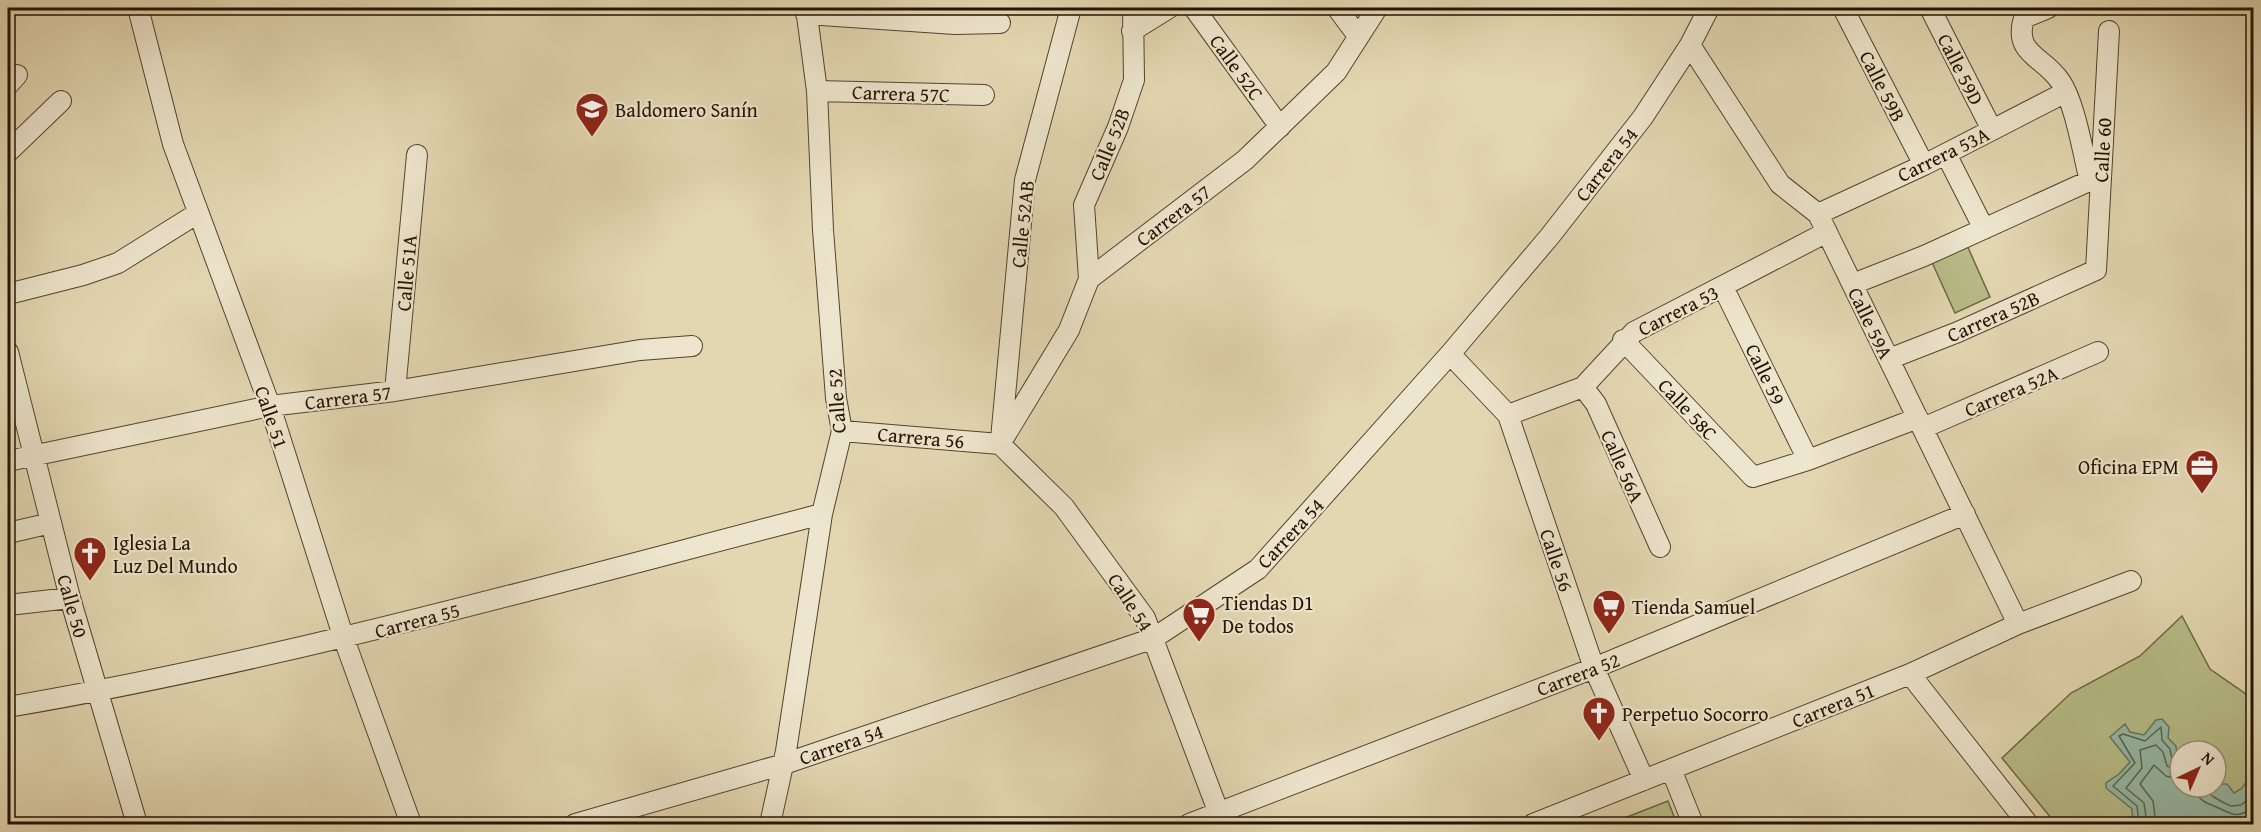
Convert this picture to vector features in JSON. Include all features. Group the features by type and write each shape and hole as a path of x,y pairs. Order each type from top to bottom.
{"street":[{"name":"Calle 51","path":"138,8 173,144 270,406 344,639 411,825"},
{"name":"Calle 52AB","path":"1000,444 1025,180 1071,8"},
{"name":"Calle 52B","path":"1089,279 1084,205 1118,127 1134,80 1133,8"},
{"path":"1132,31 1169,8"},
{"name":"Calle 52C","path":"1194,8 1280,127"},
{"path":"1337,8 1358,36"},
{"name":"Carrera 57","path":"1089,279 1245,160 1336,72 1377,8"},
{"name":"Carrera 54","path":"575,825 784,764 1154,638 1258,569 1450,354 1550,236 1636,126 1690,45 1709,8"},
{"name":"Calle 59B","path":"1843,8 1924,165"},
{"name":"Calle 59D","path":"1930,8 1992,130"},
{"path":"1852,284 1984,229 2095,178 2066,92 2053,72 2027,50 2021,40 2019,31 2021,13 2048,8"},
{"path":"806,11 955,24 1000,23"},
{"name":"Calle 52","path":"770,825 784,764 822,514 842,430 836,398 823,230 817,91 806,11"},
{"name":"Calle 60","path":"2096,270 2095,178 2109,31"},
{"name":"Calle 59A","path":"1690,45 1780,184 1818,214 2018,624"},
{"name":"Carrera 57C","path":"817,91 984,95"},
{"name":"Carrera 53A","path":"1818,214 1924,165 2066,92"},
{"path":"8,152 61,100"},
{"name":"Calle 51A","path":"395,391 417,154"},
{"path":"1946,154 1984,229"},
{"path":"8,294 83,275 118,262 198,213"},
{"name":"Carrera 53","path":"1508,415 1583,387 1623,340 1634,332 1827,232"},
{"name":"Carrera 52B","path":"1889,359 1958,332 2096,270"},
{"path":"1000,444 1069,330 1089,279"},
{"name":"Calle 59","path":"1723,287 1808,460"},
{"name":"Calle 58C","path":"1623,340 1754,477"},
{"name":"Carrera 57","path":"8,461 270,406 395,391 640,350 692,346"},
{"name":"Calle 50","path":"8,352 70,598 137,825"},
{"name":"Carrera 52A","path":"1754,477 1920,423 2098,352"},
{"name":"Calle 56","path":"1450,354 1508,415 1594,668 1644,780"},
{"name":"Calle 56A","path":"1583,387 1596,404 1660,547"},
{"name":"Carrera 56","path":"842,430 1000,444"},
{"name":"Calle 54","path":"1000,444 1064,507 1145,618 1220,819"},
{"name":"Carrera 55","path":"8,707 98,692 344,639 822,514"},
{"name":"Carrera 52","path":"1189,825 1220,819 1594,668 1965,514"},
{"path":"8,534 51,524"},
{"name":"Carrera 51","path":"1533,825 1910,674 2018,624 2131,580"},
{"path":"8,605 70,598"},
{"path":"1910,674 2028,825"},
{"path":"1671,769 1693,825"}],"shaded area":[{"path":"1966,243 1990,297 1955,313 1930,258"},
{"path":"2182,616 2210,669 2253,699 2253,824 2056,824 2002,758 2071,693 2140,656"},
{"path":"1668,801 1677,824 1609,824"}],"water":[{"path":"2162,719 2169,727 2168,799 2228,799 2228,785 2234,793 2241,789 2253,774 2253,824 2133,824 2132,809 2106,788 2106,783 2130,762 2110,737 2125,724 2130,732 2144,735 2156,720"}],"place":[{"name":"Baldomero Sanín","path":"592,138"},
{"name":"Oficina EPM","path":"2202,495"},
{"name":"Iglesia La Luz Del Mundo","path":"90,582"},
{"name":"Tienda Samuel","path":"1609,635"},
{"name":"Tiendas D1 De todos","path":"1199,643"},
{"name":"Perpetuo Socorro","path":"1599,742"}]}
